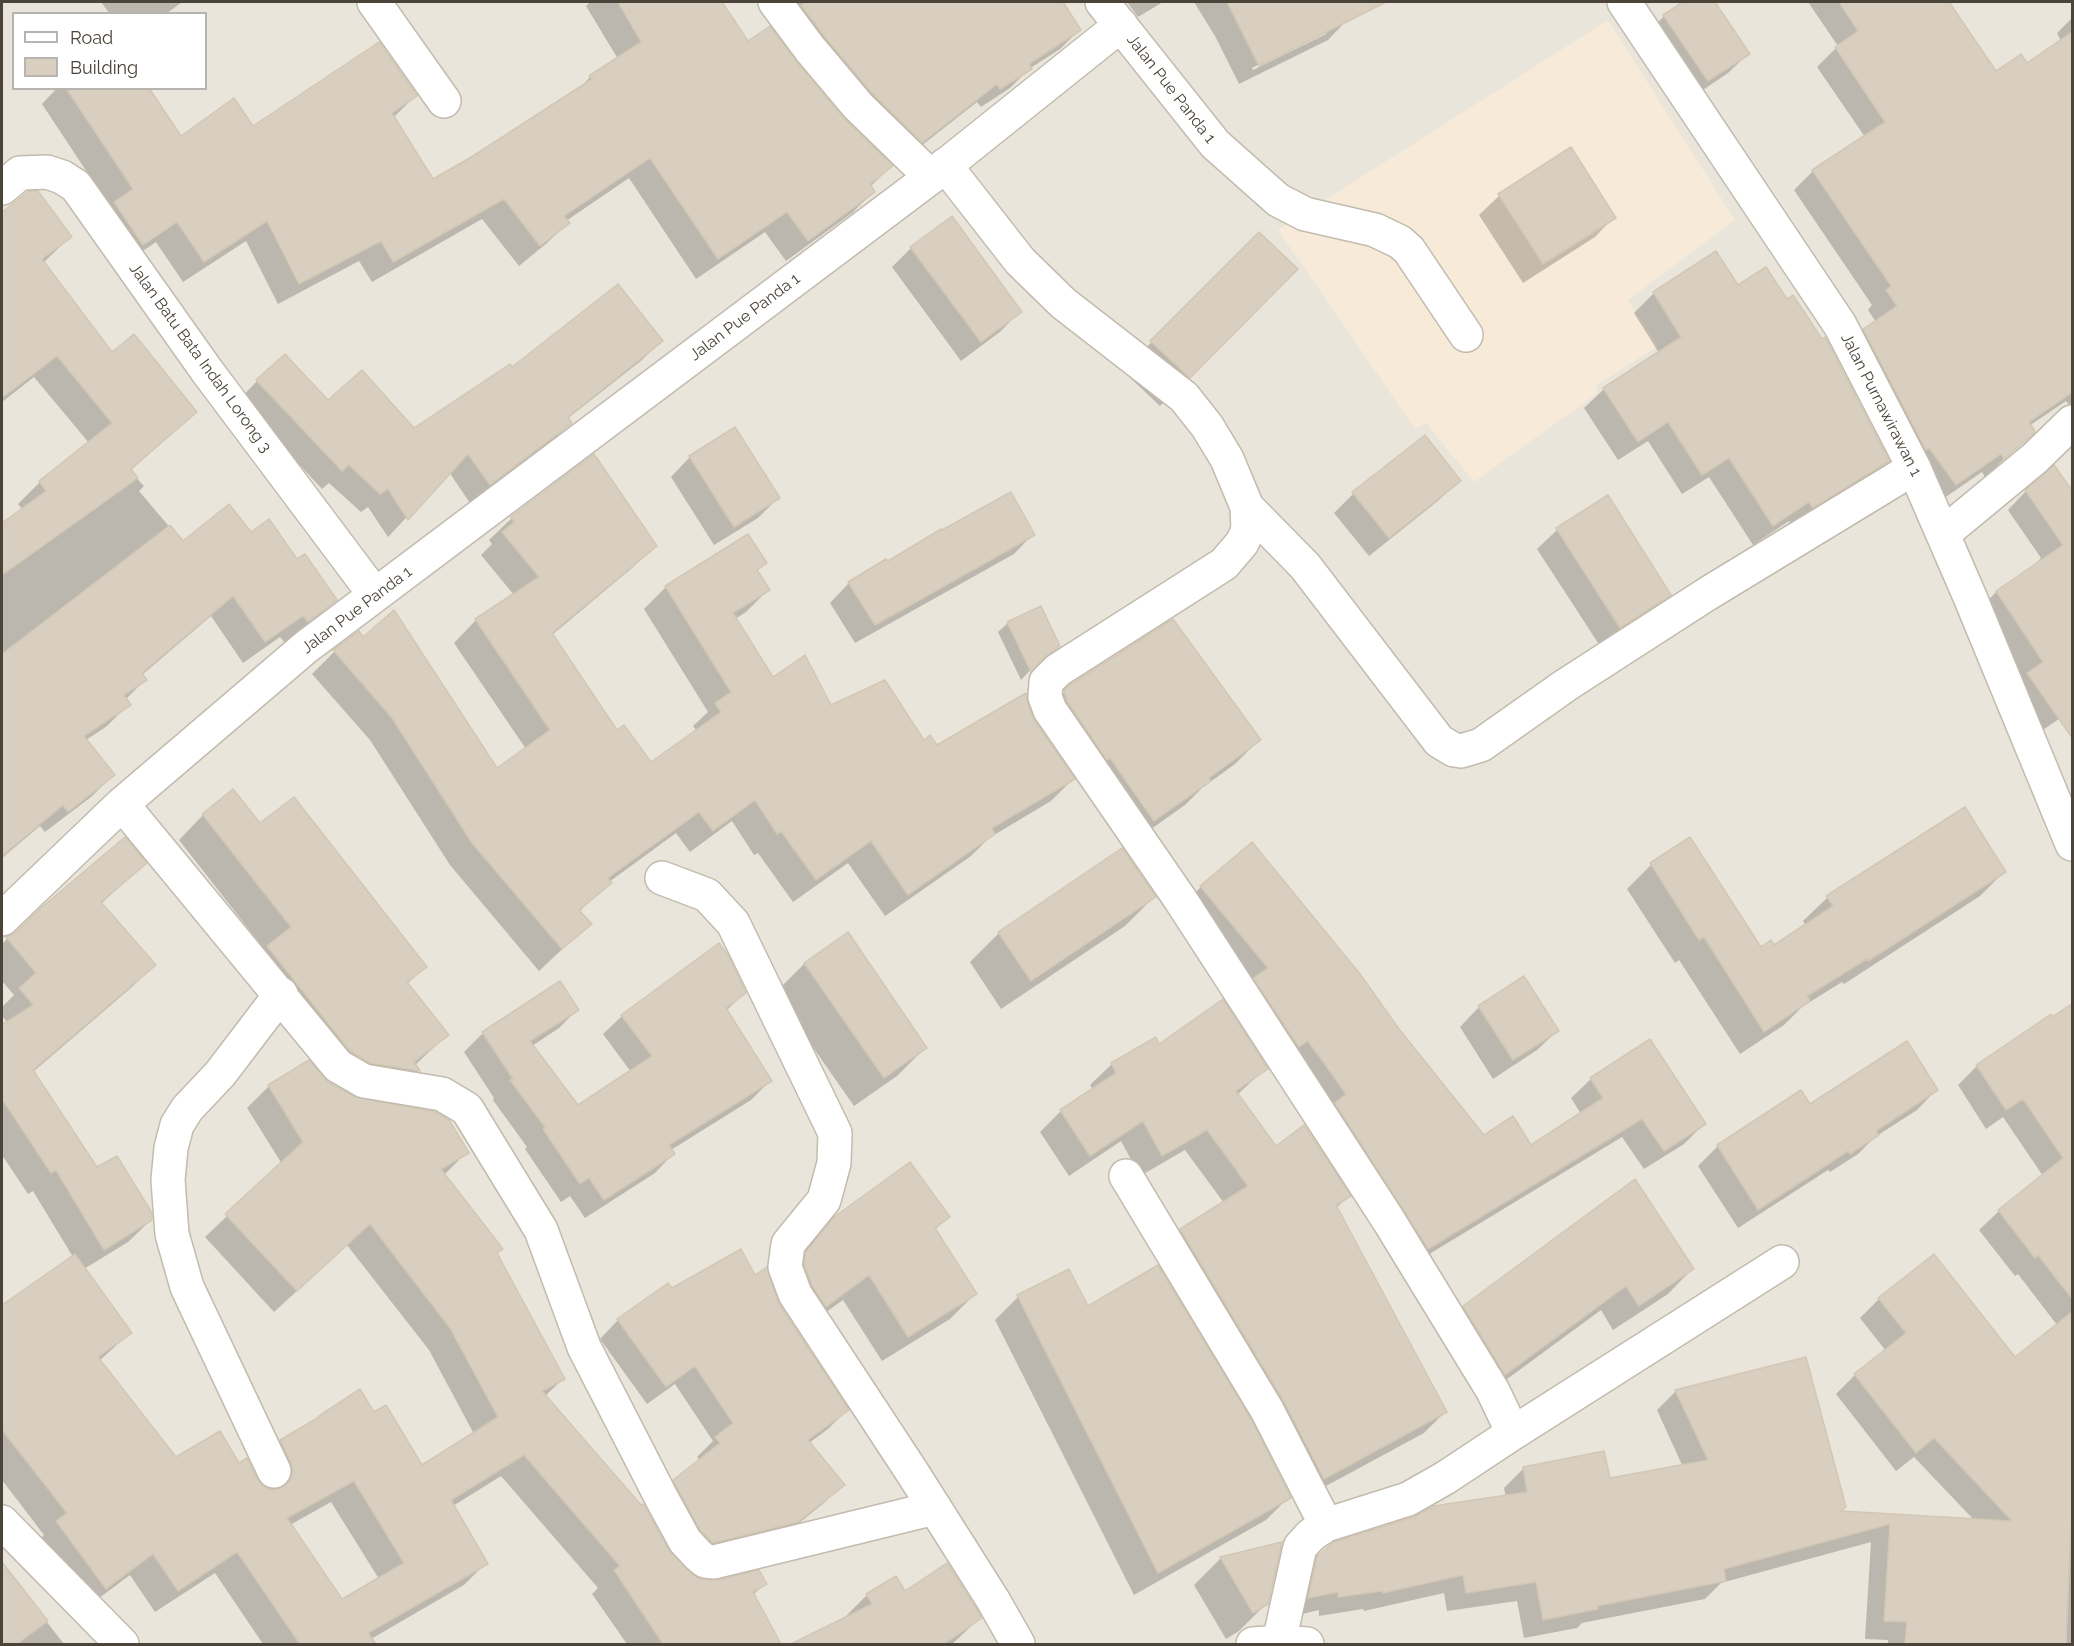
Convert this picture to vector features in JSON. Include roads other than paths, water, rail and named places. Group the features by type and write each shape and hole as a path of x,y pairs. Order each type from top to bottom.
{"street":[{"path":"374,2 444,101"},
{"path":"775,2 810,49 858,106 938,171 1020,261 1063,303 1184,397 1207,426 1227,459 1247,507 1248,530 1242,543 1224,564 1058,670 1046,682 1045,697 1050,710 1180,899 1389,1221 1492,1390 1512,1433"},
{"name":"Jalan Purnawirawan 1","path":"1624,2 1840,325 1914,468 2073,844"},
{"name":"Jalan Pue Panda 1","path":"2,919 122,804 306,647 938,171 1111,13 1215,144 1278,200 1305,214 1375,230 1400,242 1409,250 1466,335"},
{"name":"Jalan Batu Bata Indah Lorong 3","path":"2,188 20,173 47,172 62,177 76,186 207,371 375,595"},
{"path":"1943,534 2009,480 2073,422"},
{"path":"1247,507 1305,566 1439,741 1454,750 1461,751 1481,745 1566,685 1707,594 1914,468"},
{"path":"122,804 338,1066 364,1081 442,1094 467,1109 541,1230 585,1347 667,1510 684,1541 698,1556 705,1561 714,1562 935,1508"},
{"path":"662,878 706,895 733,923 835,1133 834,1163 824,1200 788,1244 784,1267 795,1294 935,1508 1018,1644"},
{"path":"274,1471 187,1287 172,1234 168,1180 171,1148 177,1125 187,1109 220,1074 280,994"},
{"path":"1126,1176 1267,1410 1326,1525"},
{"path":"1280,1644 1299,1547 1311,1535 1326,1525 1408,1499 1453,1473 1512,1433 1782,1262"},
{"path":"2,1522 122,1644"}]}
